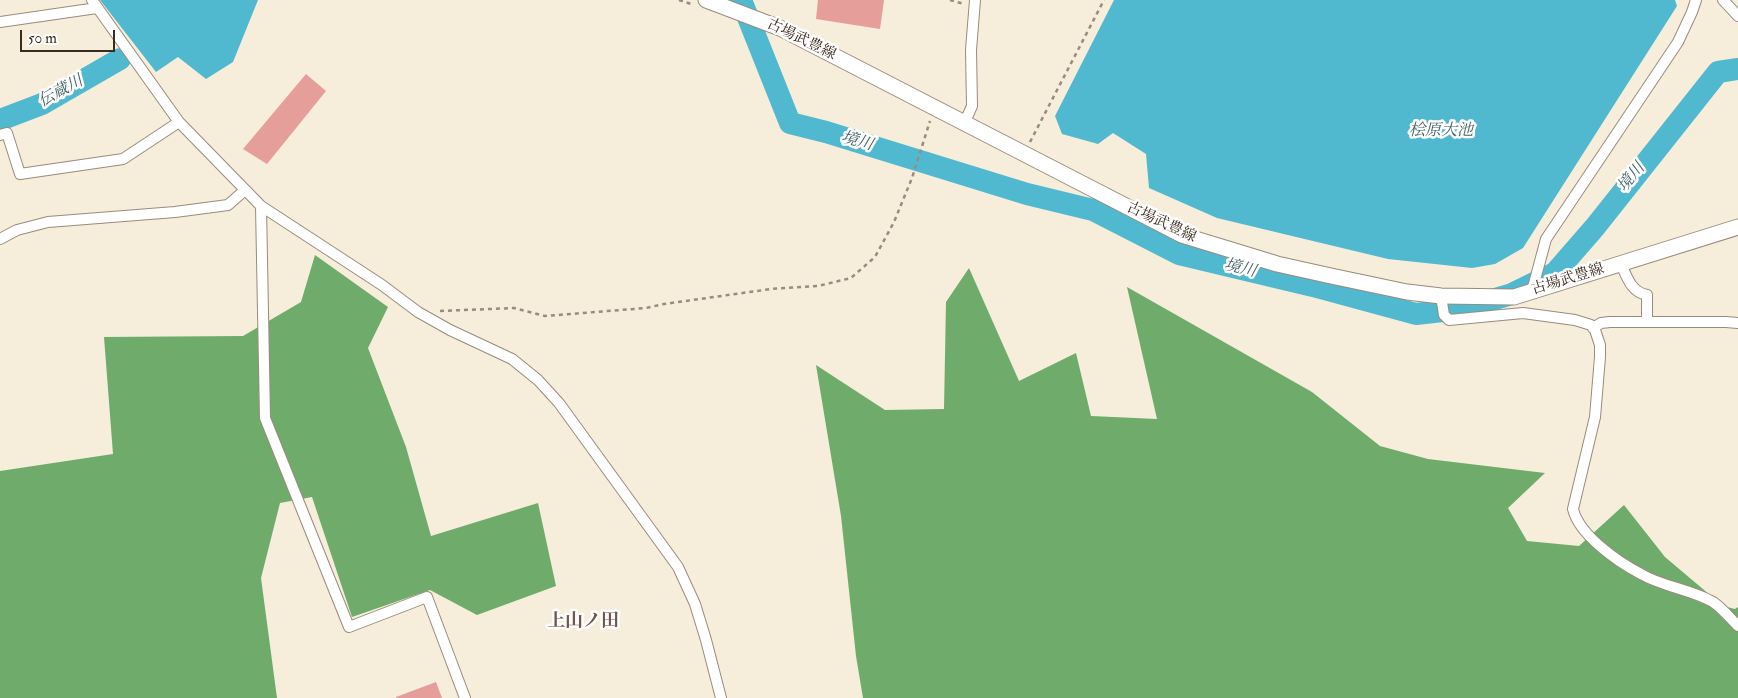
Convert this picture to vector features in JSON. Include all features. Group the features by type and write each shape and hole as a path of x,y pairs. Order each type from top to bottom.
{"main road":[{"name":"古場武豊線","path":"700,3 780,28 1182,235 1277,264 1407,292 1441,296 1514,297 1738,228"}],"street":[{"path":"964,124 972,106 971,50 976,0"},
{"path":"1532,290 1546,239 1678,42 1696,0"},
{"path":"1723,0 1738,16"},
{"path":"0,22 94,4 179,122 261,206 382,285 418,312 450,330 512,359 538,380 558,403 678,567 695,604 720,698"},
{"path":"0,134 7,133 20,174 123,159 179,122"},
{"path":"0,239 17,230 48,222 175,212 228,205 245,190"},
{"path":"261,206 265,418 349,627 427,597 465,698"},
{"path":"1621,264 1630,284 1640,294 1647,296 1646,322"},
{"path":"1441,296 1444,315 1449,320 1523,313 1575,320 1591,325 1600,345 1595,417 1573,509 1575,519 1607,551 1640,574 1684,589 1714,603 1738,626"},
{"path":"1593,328 1610,322 1738,323"}],"path":[{"path":"679,0 700,3"},
{"path":"1027,148 1104,0"},
{"path":"418,312 514,308 546,316 646,308 771,289 818,286 851,278 875,257 894,222 912,178 934,108"}],"green space":[{"path":"315,255 388,307 368,348 406,447 431,536 538,503 556,586 477,615 430,590 352,617 312,497 280,503 261,578 277,698 0,698 0,471 113,454 104,337 243,336 301,302"},
{"path":"969,268 1019,381 1076,353 1091,416 1157,419 1127,287 1312,392 1380,446 1428,459 1545,473 1508,508 1527,541 1579,546 1624,505 1665,557 1723,606 1735,609 1738,607 1738,698 863,698 856,656 841,516 816,365 885,410 944,409 946,302"}],"water":[{"path":"100,0 258,0 233,62 206,79 178,57 156,72"},
{"name":"桧原大池","path":"1114,0 1675,0 1677,6 1523,248 1495,264 1472,268 1388,259 1217,218 1149,188 1146,154 1113,133 1098,144 1062,134 1055,116"}],"building":[{"path":"818,0 884,0 880,29 816,19"},
{"path":"306,74 326,91 267,164 243,149"},
{"path":"436,682 442,698 396,698 396,697"}],"waterway":[{"name":"境川","path":"741,0 790,123 826,132 1027,194 1093,210 1179,254 1313,286 1416,314 1461,309 1512,294 1555,273 1595,227 1718,72 1738,69"},
{"name":"伝蔵川","path":"0,120 42,104 120,59"}],"district":[{"name":"上山ノ田","path":"583,622"}]}
